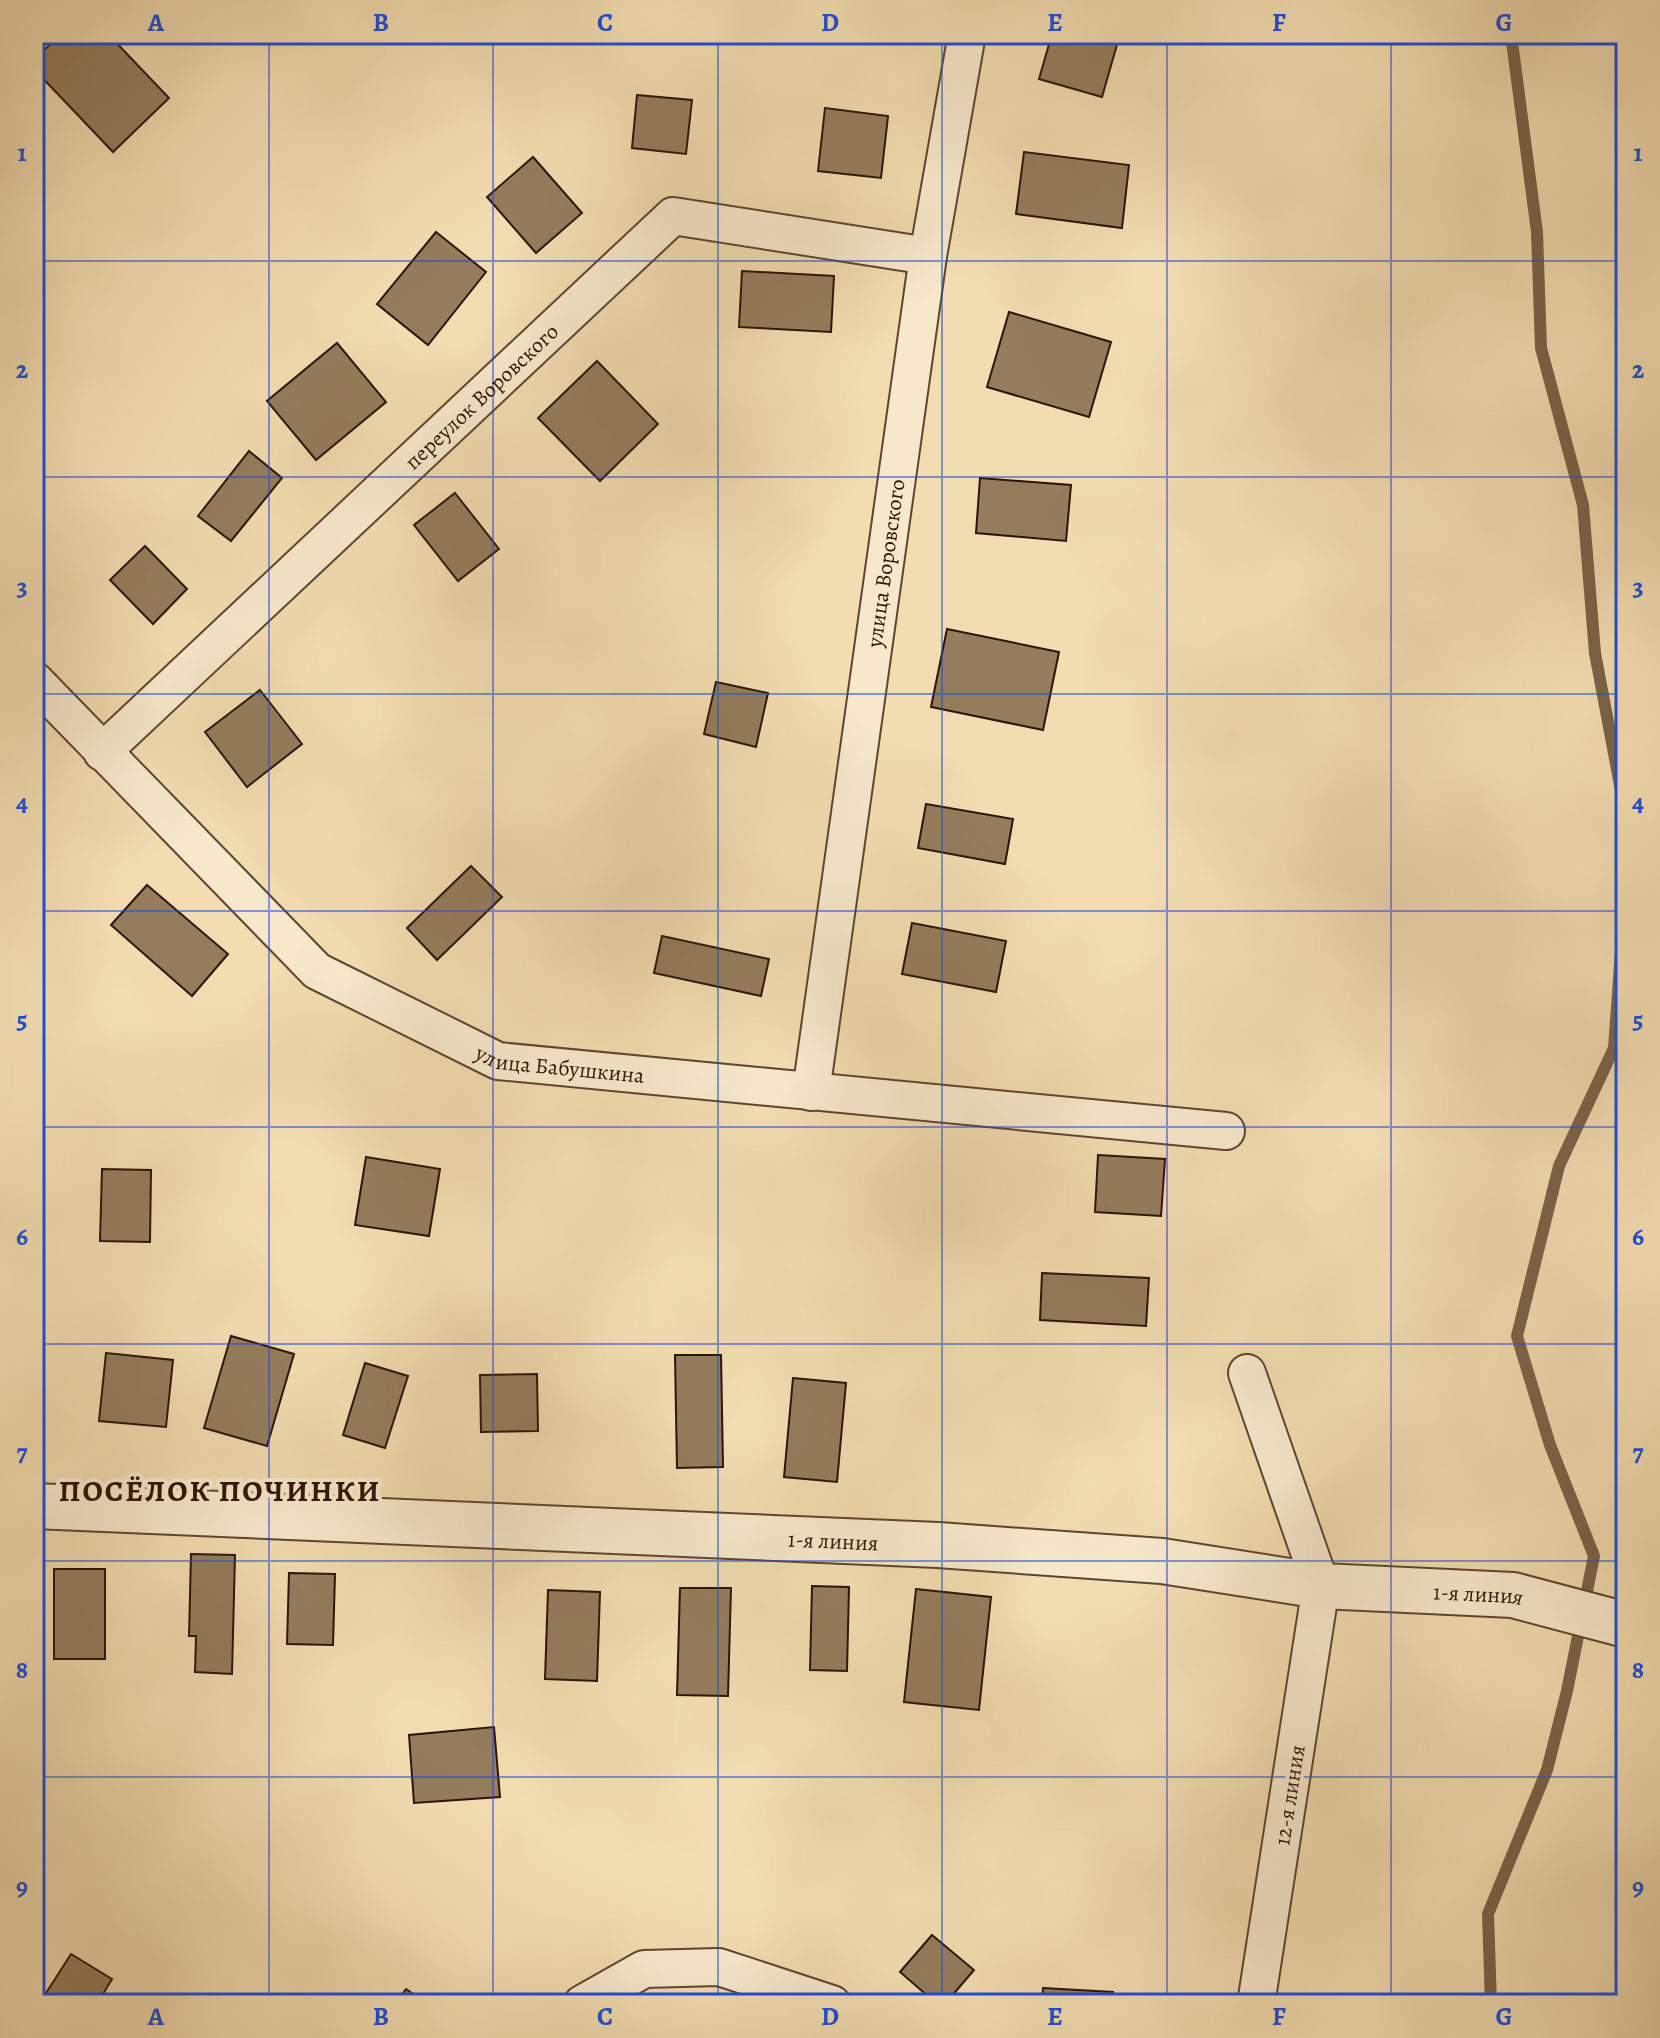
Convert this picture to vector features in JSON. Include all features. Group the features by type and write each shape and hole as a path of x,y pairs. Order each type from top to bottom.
{"street":[{"name":"улица Воровского","path":"811,1092 928,256 967,34"},
{"name":"переулок Воровского","path":"102,752 673,216 928,256"},
{"name":"улица Бабушкина","path":"34,680 317,971 498,1061 1226,1131"},
{"path":"1247,1373 1321,1586"},
{"name":"1-я линия","path":"34,1506 938,1545 1162,1561 1321,1586 1513,1595 1618,1623"},
{"name":"12-я линия","path":"1256,2004 1321,1586"},
{"path":"582,2004 644,1969 719,1967 832,2004"}],"building":[{"path":"61,34 108,34 169,98 113,152 34,69 34,60"},
{"path":"1052,34 1120,34 1102,97 1039,79"},
{"path":"637,95 692,100 686,154 632,148"},
{"path":"825,108 888,116 881,178 818,171"},
{"path":"1024,152 1129,165 1122,228 1016,214"},
{"path":"533,157 582,213 536,253 487,197"},
{"path":"436,232 486,272 428,345 377,304"},
{"path":"742,271 834,276 831,332 739,327"},
{"path":"1009,312 1111,342 1089,417 987,387"},
{"path":"337,343 386,402 316,460 267,401"},
{"path":"597,361 658,424 600,481 538,418"},
{"path":"249,451 282,478 231,541 198,516"},
{"path":"980,478 1071,485 1066,541 976,533"},
{"path":"455,493 499,549 458,581 414,525"},
{"path":"145,546 187,589 153,624 110,580"},
{"path":"947,629 1059,652 1043,730 931,707"},
{"path":"716,682 768,693 756,747 704,734"},
{"path":"260,690 302,744 247,787 205,732"},
{"path":"926,804 1013,819 1005,864 918,848"},
{"path":"471,866 502,897 437,960 407,928"},
{"path":"147,885 228,954 192,996 111,925"},
{"path":"912,923 1006,941 996,992 902,974"},
{"path":"662,936 769,959 761,996 654,973"},
{"path":"1098,1155 1165,1159 1161,1216 1095,1212"},
{"path":"366,1157 440,1169 429,1236 355,1225"},
{"path":"102,1169 151,1170 150,1242 100,1241"},
{"path":"1042,1273 1149,1278 1146,1326 1040,1320"},
{"path":"231,1336 294,1354 267,1446 204,1428"},
{"path":"106,1353 173,1360 166,1427 99,1421"},
{"path":"675,1355 721,1355 723,1467 677,1468"},
{"path":"365,1363 408,1376 385,1448 343,1435"},
{"path":"537,1374 538,1431 481,1432 480,1375"},
{"path":"793,1378 846,1383 837,1482 784,1477"},
{"path":"191,1554 235,1555 232,1674 195,1672 196,1636 189,1636"},
{"path":"54,1569 105,1569 105,1659 54,1659"},
{"path":"289,1573 335,1574 333,1645 287,1644"},
{"path":"812,1586 849,1587 847,1671 810,1670"},
{"path":"680,1588 731,1588 728,1696 677,1695"},
{"path":"916,1589 991,1597 979,1710 904,1702"},
{"path":"548,1590 600,1592 597,1681 545,1679"},
{"path":"494,1727 500,1797 414,1803 409,1735"},
{"path":"932,1935 974,1970 945,2004 937,2004 900,1972"},
{"path":"71,1954 112,1979 97,2004 39,2004"},
{"path":"1043,1988 1113,1992 1113,2004 1042,2004"},
{"path":"406,1989 428,2004 395,2004"}],"waterway":[{"path":"1511,34 1537,232 1541,348 1583,505 1595,653 1626,817"},
{"path":"1491,2004 1488,1914 1547,1770 1567,1691 1594,1556 1550,1445 1517,1336 1559,1166 1614,1048 1626,882"}],"district":[{"name":"ПОСЁЛОК ПОЧИНКИ","path":"220,1491"}]}
